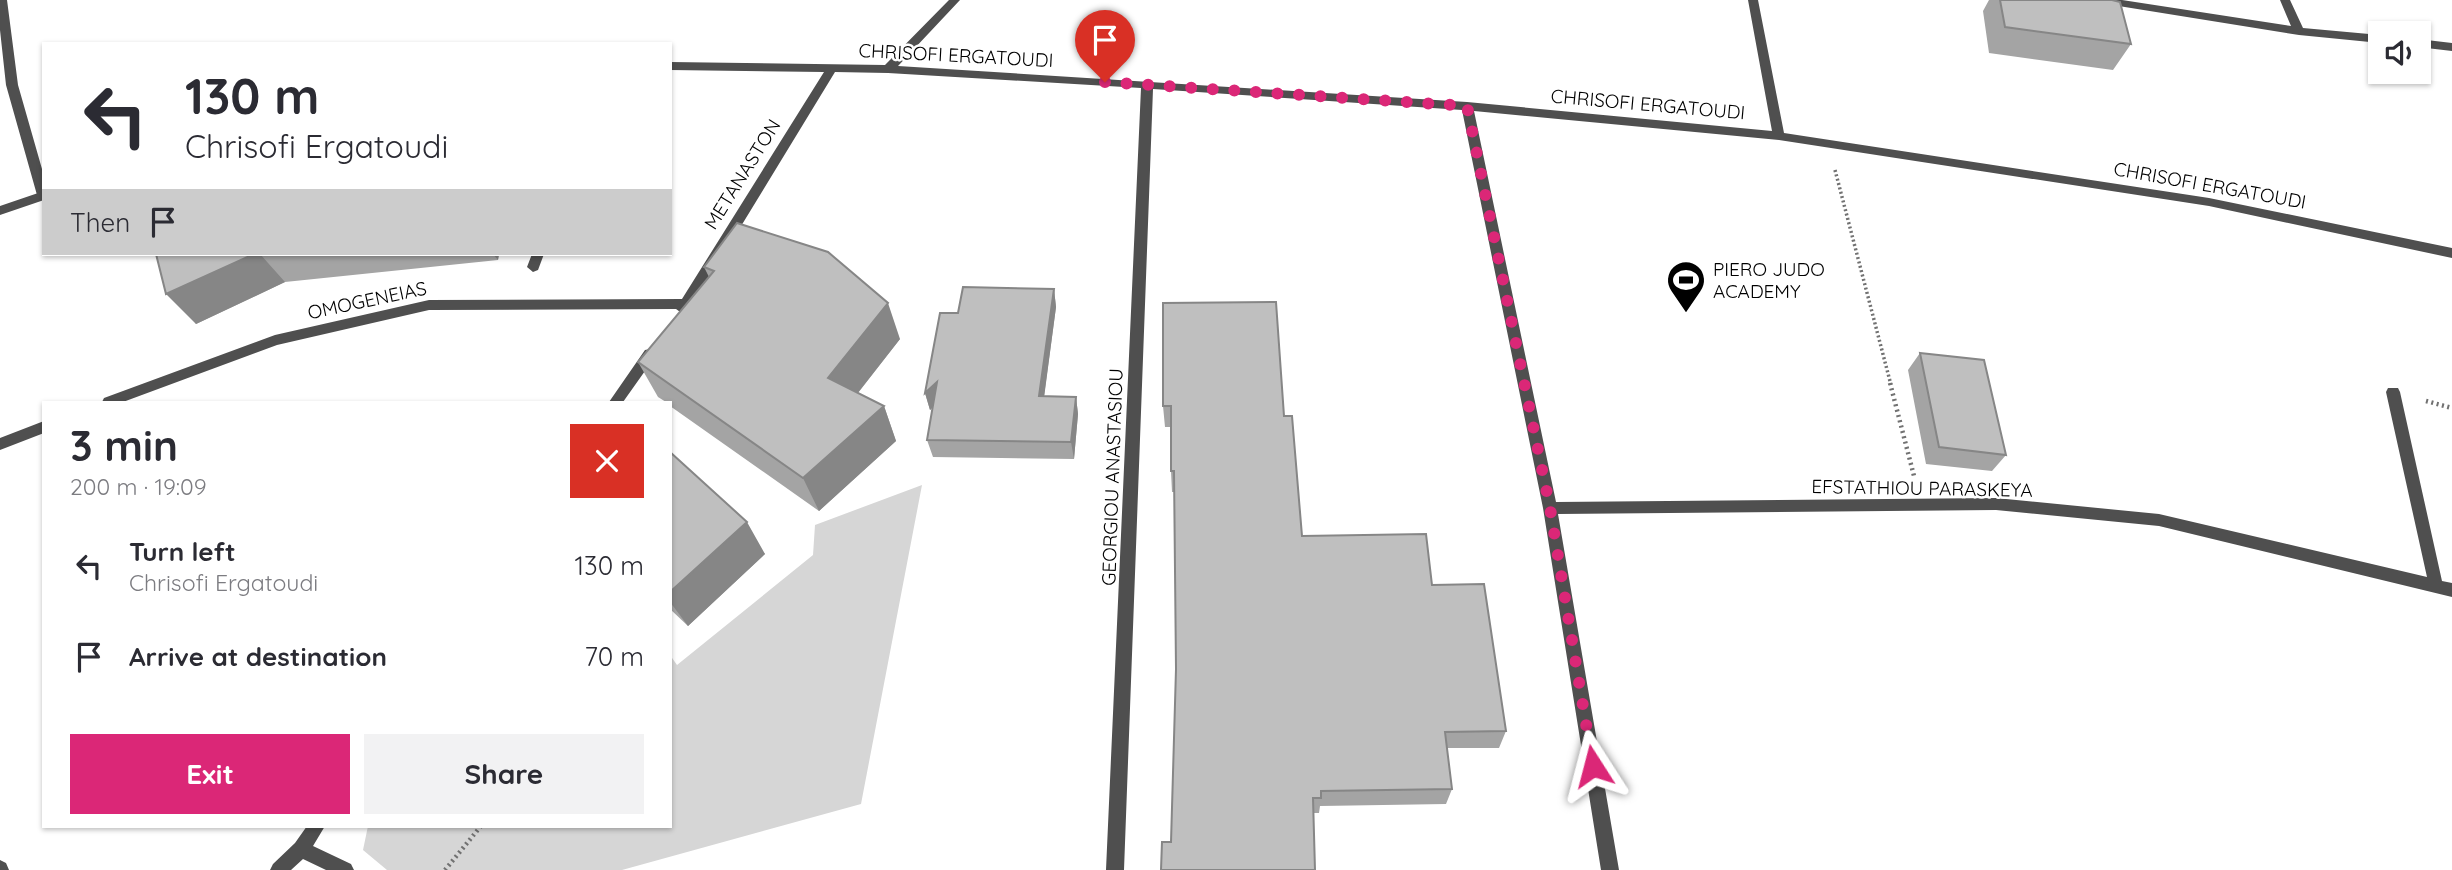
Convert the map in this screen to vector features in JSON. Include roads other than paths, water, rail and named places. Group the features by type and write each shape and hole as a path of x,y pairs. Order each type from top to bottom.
{"street":[{"path":"2,0 12,85 42,191"},
{"path":"888,69 955,0"},
{"path":"1753,0 1779,136"},
{"path":"2101,0 2299,31 2368,38"},
{"path":"2285,0 2299,31"},
{"path":"2431,45 2452,47"},
{"name":"CHRISOFI ERGATOUDI","path":"672,66 888,69 1147,85 1467,106 1779,136 2209,202 2452,253"},
{"name":"METANASTON","path":"671,326 831,69"},
{"name":"GEORGIOU ANASTASIOU","path":"1115,870 1147,85"},
{"path":"1467,106 1550,508 1610,870"},
{"path":"0,211 42,195"},
{"path":"533,267 537,256"},
{"name":"OMOGENEIAS","path":"112,401 275,340 429,305 687,304"},
{"path":"617,401 655,348"},
{"path":"2393,392 2436,586"},
{"path":"0,444 42,429"},
{"name":"EFSTATHIOU PARASKEYA","path":"1550,508 1996,504 2160,520 2452,590"},
{"path":"279,870 301,849 316,828"},
{"path":"301,849 345,870"}],"place":[{"name":"PIERO JUDO ACADEMY","path":"1686,314"}]}
